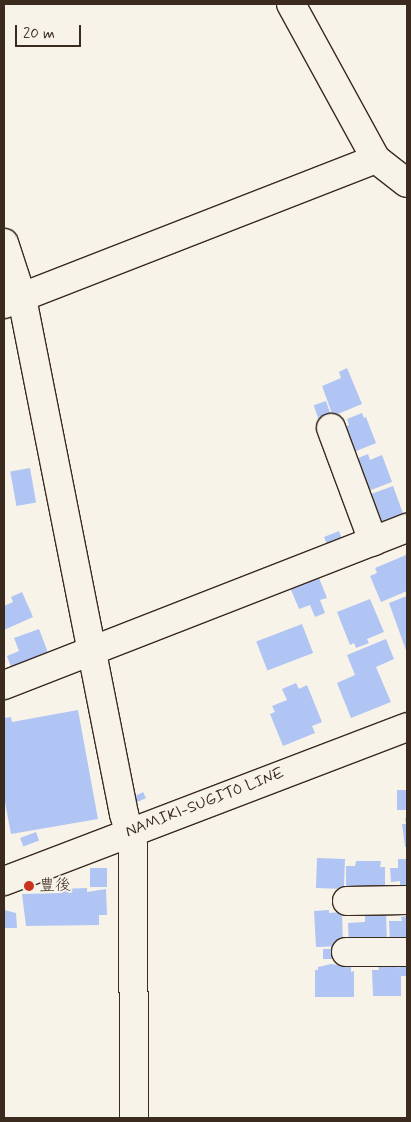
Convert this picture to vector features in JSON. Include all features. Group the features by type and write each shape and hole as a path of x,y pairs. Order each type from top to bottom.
{"street":[{"path":"291,4 376,159 407,183"},
{"path":"13,301 376,159"},
{"path":"4,244 13,301 92,651 124,814 116,1118"},
{"path":"331,428 373,541"},
{"path":"4,685 407,528"},
{"name":"NAMIKI-SUGITO LINE","path":"4,881 122,834 407,727"},
{"path":"122,834 133,845 134,1118"},
{"path":"347,901 407,900"},
{"path":"346,952 407,952"}],"building":[{"path":"347,368 362,404 333,416 322,386 341,378 339,372"},
{"path":"326,401 332,418 320,422 314,405"},
{"path":"362,413 364,418 366,417 376,443 349,454 340,429 349,425 347,419"},
{"path":"368,454 370,460 382,455 392,482 363,493 351,461"},
{"path":"30,468 36,502 16,506 10,471"},
{"path":"393,486 404,517 374,528 363,497"},
{"path":"339,531 342,539 329,550 324,537"},
{"path":"406,555 407,591 381,602 370,576 377,573 375,568"},
{"path":"317,573 327,598 320,600 325,613 315,617 310,605 299,609 289,585"},
{"path":"22,592 33,617 4,630 4,606 13,602 11,597"},
{"path":"407,596 407,653 389,603"},
{"path":"370,599 384,632 367,639 369,643 356,648 354,643 350,645 337,612"},
{"path":"302,624 313,653 267,671 256,642"},
{"path":"39,629 50,658 13,672 7,656 19,651 14,638"},
{"path":"386,639 394,659 376,667 391,702 351,718 337,683 355,675 347,655"},
{"path":"296,683 299,689 307,685 322,722 312,726 315,733 283,746 270,714 275,712 272,706 287,700 282,689"},
{"path":"78,710 98,819 11,834 4,797 4,718 11,717 12,722"},
{"path":"397,790 407,790 407,810 397,810"},
{"path":"143,792 146,798 133,804 130,799"},
{"path":"407,817 407,847 405,847 402,824 406,824 405,818"},
{"path":"36,832 39,840 23,846 20,838"},
{"path":"317,858 345,859 344,889 316,888"},
{"path":"398,859 407,859 407,892 400,892 400,881 391,882 390,868 398,868"},
{"path":"356,861 381,861 380,867 385,867 385,885 382,885 382,891 346,890 346,866 355,866"},
{"path":"90,868 107,868 107,887 90,887"},
{"path":"87,888 87,892 106,889 107,915 99,915 99,925 26,926 22,894 62,893 62,889"},
{"path":"386,909 387,944 349,946 348,923 365,922 365,910"},
{"path":"4,910 16,913 17,928 4,928"},
{"path":"329,910 329,913 342,912 343,946 316,947 314,911"},
{"path":"407,916 407,945 390,946 389,921 402,921 401,917"},
{"path":"323,949 337,949 337,959 323,959"},
{"path":"398,963 406,963 406,976 401,976 401,996 373,996 372,970 379,970 378,967 397,966 399,969"},
{"path":"331,964 351,967 351,972 354,971 354,997 315,997 315,970 318,970 318,967"}],"place":[{"name":"豊後","path":"29,886"}]}
